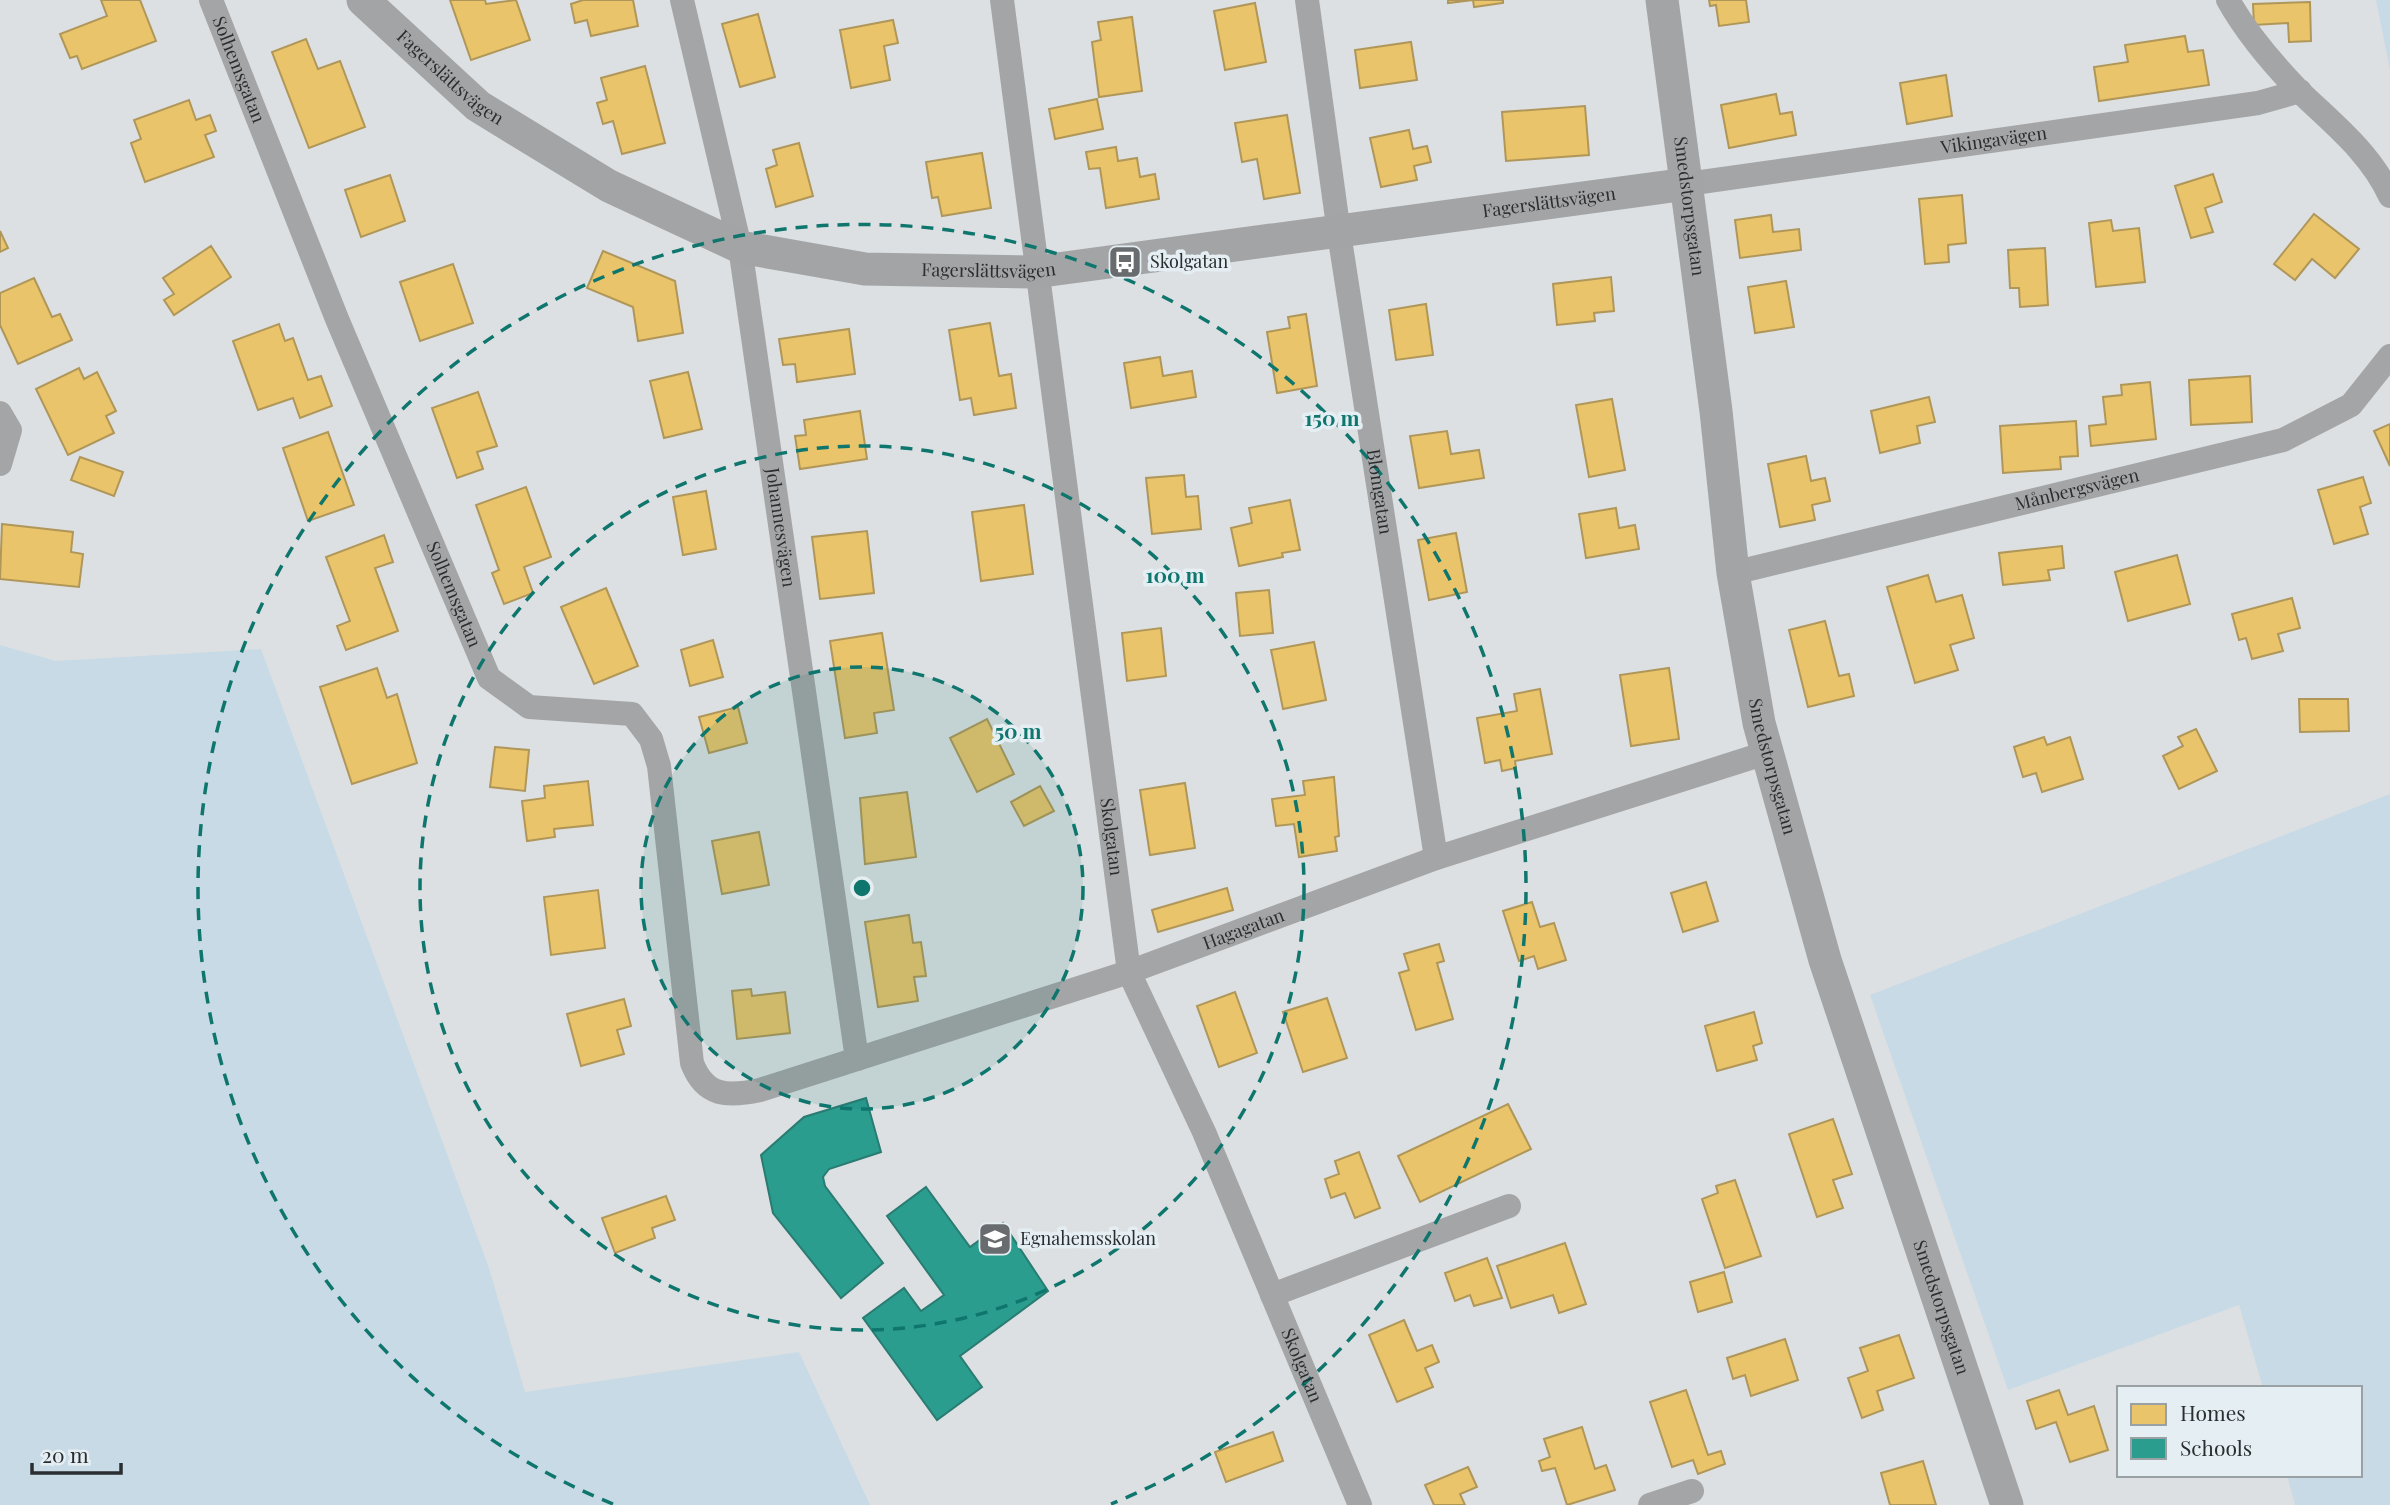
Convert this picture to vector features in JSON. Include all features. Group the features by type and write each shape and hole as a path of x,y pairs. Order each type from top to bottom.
{"street":[{"name":"Solhemsgatan","path":"211,0 337,319 489,678 529,707 632,713 651,738 659,766 692,1063 704,1085 717,1095"},
{"name":"Fagerslättsvägen","path":"363,0 478,106 609,186 740,247 865,270 1035,272 1687,184"},
{"name":"Johannesvägen","path":"682,0 740,247 857,1059"},
{"name":"Skolgatan","path":"1002,0 1035,272 1129,972 1203,1132 1360,1505"},
{"name":"Blomgatan","path":"1307,0 1339,233 1436,858"},
{"name":"Smedstorpsgatan","path":"1662,0 1687,184 1733,573 1766,753 1825,960 2007,1505"},
{"path":"2228,0 2249,37 2300,91 2337,125 2381,175 2390,196"},
{"name":"Vikingavägen","path":"1687,184 2258,103 2300,91"},
{"name":"Månbergsvägen","path":"1733,573 2283,440 2351,405 2368,388 2390,356"},
{"path":"0,413 10,430 0,464"},
{"name":"Hagagatan","path":"717,1095 737,1095 760,1090 1129,972 1436,858 1766,753"},
{"path":"1272,1295 1509,1206"},
{"path":"1650,1505 1692,1490"}],"shaded area":[{"path":"2376,0 2390,0 2390,70"},
{"path":"0,645 56,661 261,649 489,1268 525,1392 799,1352 870,1505 0,1505"},
{"path":"2390,794 2390,1505 2295,1505 2288,1477 2362,1477 2362,1386 2262,1386 2239,1305 2008,1390 1870,995"}],"building: Homes":[{"path":"101,0 140,0 156,41 82,69 77,56 70,58 60,34 107,16"},
{"path":"450,0 485,0 486,4 516,0 530,40 471,60"},
{"path":"583,0 633,0 638,26 591,36 587,20 575,23 571,4"},
{"path":"1448,0 1473,0 1448,3"},
{"path":"1473,0 1503,0 1503,3 1474,7"},
{"path":"1709,0 1746,0 1749,22 1719,26 1716,5 1710,6"},
{"path":"2310,2 2311,41 2289,42 2288,23 2254,25 2253,4"},
{"path":"1255,3 1266,62 1225,70 1214,11"},
{"path":"758,14 775,77 740,87 722,24"},
{"path":"1132,17 1142,91 1099,97 1092,42 1101,40 1098,22"},
{"path":"893,20 898,43 884,46 890,80 851,88 840,30"},
{"path":"2185,36 2188,52 2203,50 2209,85 2099,101 2094,67 2128,62 2125,45"},
{"path":"306,39 318,69 340,61 365,127 309,148 272,52"},
{"path":"1411,42 1417,80 1360,88 1355,50"},
{"path":"645,66 665,143 622,154 613,121 603,124 597,103 607,100 601,78"},
{"path":"1946,75 1952,116 1907,124 1900,83"},
{"path":"1776,94 1780,114 1792,112 1796,135 1729,148 1721,105"},
{"path":"1097,99 1103,129 1055,139 1049,109"},
{"path":"189,100 196,120 210,115 216,131 205,135 214,157 145,182 131,143 141,139 134,120"},
{"path":"1585,106 1589,155 1506,161 1502,112"},
{"path":"1287,115 1300,193 1264,199 1257,159 1242,162 1235,123"},
{"path":"1409,130 1413,149 1427,146 1431,162 1414,166 1417,180 1381,187 1370,138"},
{"path":"799,143 813,196 776,207 766,169 777,165 773,150"},
{"path":"1116,147 1118,161 1137,158 1140,177 1155,174 1159,199 1106,208 1100,168 1089,169 1086,152"},
{"path":"982,153 991,208 942,216 938,197 932,198 926,162"},
{"path":"2213,174 2222,202 2205,208 2213,232 2191,238 2175,186"},
{"path":"390,175 405,221 361,237 345,190"},
{"path":"1962,195 1966,243 1948,245 1949,262 1925,264 1919,199"},
{"path":"2314,214 2359,249 2335,278 2312,259 2295,280 2274,264"},
{"path":"1771,215 1773,232 1799,229 1801,250 1740,258 1735,220"},
{"path":"2111,220 2113,231 2139,228 2145,282 2096,287 2089,223"},
{"path":"0,231 8,248 0,252"},
{"path":"211,246 231,277 174,315 164,300 174,294 163,278"},
{"path":"2045,248 2048,305 2020,307 2019,288 2010,288 2008,250"},
{"path":"603,251 675,281 683,333 638,341 633,307 587,288"},
{"path":"453,264 473,323 420,341 400,282"},
{"path":"1611,277 1614,311 1594,313 1595,321 1557,325 1553,284"},
{"path":"34,278 52,317 60,314 72,340 18,364 0,325 0,293"},
{"path":"1786,281 1794,327 1755,333 1748,287"},
{"path":"1426,304 1433,355 1396,360 1389,310"},
{"path":"1306,314 1317,386 1277,393 1267,332 1290,328 1288,317"},
{"path":"990,323 999,376 1011,374 1016,408 974,415 971,398 960,400 949,330"},
{"path":"279,324 285,341 293,338 308,380 321,376 332,406 300,418 293,398 258,410 233,341"},
{"path":"849,329 855,374 797,382 795,364 783,365 779,339"},
{"path":"1160,357 1163,376 1192,371 1196,397 1131,408 1124,363"},
{"path":"79,368 84,379 97,372 116,411 106,416 114,433 68,455 36,389"},
{"path":"688,372 702,429 664,438 650,381"},
{"path":"2250,376 2252,422 2191,425 2189,380"},
{"path":"2150,382 2156,439 2091,446 2089,426 2106,424 2103,397 2122,395 2121,385"},
{"path":"478,392 497,446 477,452 483,469 457,478 432,408"},
{"path":"1929,397 1935,422 1917,426 1920,443 1880,453 1871,411"},
{"path":"1612,399 1625,470 1589,477 1576,405"},
{"path":"860,411 867,459 800,469 795,436 806,435 804,420"},
{"path":"2076,421 2078,456 2060,457 2061,469 2003,473 2000,426"},
{"path":"2390,424 2390,466 2374,431"},
{"path":"1447,431 1451,454 1479,450 1484,478 1419,488 1410,436"},
{"path":"328,432 354,505 308,521 283,448"},
{"path":"1806,456 1811,481 1825,478 1830,501 1812,505 1815,520 1780,527 1768,464"},
{"path":"80,457 123,472 114,496 71,480"},
{"path":"1184,475 1186,497 1198,496 1201,529 1152,534 1146,478"},
{"path":"2363,477 2371,503 2360,507 2368,534 2334,544 2318,490"},
{"path":"526,487 551,557 524,567 533,593 504,604 492,573 499,570 476,505"},
{"path":"706,491 716,549 683,555 673,497"},
{"path":"1290,500 1300,550 1282,553 1283,557 1239,566 1231,528 1252,523 1249,508"},
{"path":"1024,505 1033,574 981,581 972,512"},
{"path":"1616,508 1619,528 1635,525 1639,549 1586,558 1579,514"},
{"path":"2,524 73,532 71,552 83,554 79,587 0,579"},
{"path":"867,531 874,593 820,599 812,537"},
{"path":"1456,533 1467,592 1429,600 1418,540"},
{"path":"384,535 393,562 375,568 398,631 346,650 337,626 350,621 326,557"},
{"path":"2062,546 2064,568 2048,570 2050,580 2003,585 1999,553"},
{"path":"2177,555 2190,604 2128,621 2115,572"},
{"path":"1928,575 1936,602 1962,595 1974,638 1950,645 1958,670 1915,683 1887,587"},
{"path":"606,588 638,666 594,684 561,607"},
{"path":"1269,590 1273,633 1240,636 1236,593"},
{"path":"2292,598 2300,628 2278,634 2283,651 2252,659 2246,638 2239,640 2232,614"},
{"path":"1825,621 1839,676 1849,674 1854,696 1808,707 1789,630"},
{"path":"1161,628 1166,676 1127,681 1122,633"},
{"path":"882,633 894,710 874,713 877,733 845,738 830,641"},
{"path":"713,640 723,677 690,686 681,650"},
{"path":"1314,642 1326,700 1283,709 1271,650"},
{"path":"377,668 387,698 397,694 417,763 352,784 320,687"},
{"path":"1669,668 1679,739 1631,746 1620,675"},
{"path":"1540,689 1552,754 1515,761 1516,768 1502,771 1500,760 1485,763 1477,718 1517,711 1514,694"},
{"path":"2299,699 2348,699 2349,731 2300,732"},
{"path":"738,707 747,743 709,753 699,717"},
{"path":"987,719 1014,774 977,792 950,738"},
{"path":"2196,729 2217,771 2179,789 2163,756 2183,746 2178,737"},
{"path":"2044,737 2047,745 2070,737 2083,779 2042,792 2036,773 2023,777 2014,747"},
{"path":"495,747 529,750 525,791 490,787"},
{"path":"1334,777 1339,836 1335,837 1337,851 1299,857 1294,824 1276,826 1272,799 1305,795 1303,781"},
{"path":"588,781 593,825 554,829 555,837 527,841 522,801 545,798 544,786"},
{"path":"1185,783 1195,848 1150,855 1140,790"},
{"path":"1040,786 1054,811 1024,826 1011,802"},
{"path":"907,792 916,857 865,864 860,798"},
{"path":"759,832 769,885 722,894 712,841"},
{"path":"1706,882 1718,921 1683,932 1671,893"},
{"path":"1227,888 1233,910 1158,932 1152,910"},
{"path":"598,890 605,948 551,955 544,897"},
{"path":"1532,902 1540,927 1554,923 1566,960 1538,969 1534,956 1519,961 1503,911"},
{"path":"909,915 913,943 921,942 926,976 914,977 918,1001 878,1007 865,922"},
{"path":"1439,944 1444,961 1437,963 1453,1019 1416,1030 1399,973 1409,970 1404,954"},
{"path":"751,989 752,996 785,992 790,1033 737,1039 732,991"},
{"path":"1235,992 1257,1053 1219,1067 1197,1006"},
{"path":"1327,998 1347,1058 1303,1072 1283,1012"},
{"path":"624,999 631,1026 617,1030 624,1054 581,1066 567,1014"},
{"path":"1754,1012 1762,1043 1753,1046 1757,1060 1717,1071 1705,1026"},
{"path":"1508,1104 1531,1149 1420,1202 1398,1156"},
{"path":"1833,1119 1852,1174 1833,1180 1843,1208 1817,1217 1789,1134"},
{"path":"1359,1152 1380,1208 1355,1218 1345,1193 1331,1198 1325,1179 1339,1174 1335,1161"},
{"path":"1735,1180 1761,1256 1725,1268 1702,1199 1718,1193 1716,1186"},
{"path":"666,1196 675,1220 652,1228 655,1238 615,1253 602,1218"},
{"path":"1565,1243 1586,1304 1559,1313 1553,1295 1511,1308 1497,1266"},
{"path":"1487,1258 1502,1298 1474,1306 1470,1295 1455,1301 1445,1273"},
{"path":"1724,1272 1732,1302 1698,1312 1690,1282"},
{"path":"1404,1320 1417,1351 1432,1345 1439,1362 1425,1368 1433,1387 1397,1402 1369,1335"},
{"path":"1899,1335 1914,1378 1877,1391 1883,1410 1862,1418 1848,1378 1868,1371 1860,1348"},
{"path":"1785,1339 1798,1380 1751,1396 1745,1375 1733,1379 1727,1358"},
{"path":"1686,1390 1708,1455 1721,1451 1725,1464 1698,1474 1693,1460 1672,1467 1650,1402"},
{"path":"2059,1390 2068,1415 2094,1406 2108,1450 2070,1462 2056,1422 2036,1429 2027,1401"},
{"path":"1582,1427 1595,1469 1606,1465 1615,1490 1567,1505 1555,1468 1542,1471 1539,1461 1550,1457 1544,1439"},
{"path":"1273,1432 1283,1461 1226,1482 1215,1452"},
{"path":"1923,1461 1936,1505 1890,1505 1881,1473"},
{"path":"1468,1467 1477,1487 1460,1494 1465,1505 1434,1505 1425,1485"}],"building: Schools":[{"path":"866,1098 881,1152 829,1169 823,1177 825,1186 883,1263 841,1298 773,1213 761,1155 804,1117"},
{"path":"926,1187 970,1247 1003,1223 1048,1291 960,1356 982,1387 937,1420 863,1318 904,1288 921,1311 944,1295 887,1216"}],"place":[{"name":"Skolgatan","path":"1125,262"},
{"name":"Egnahemsskolan","path":"995,1239"}]}
